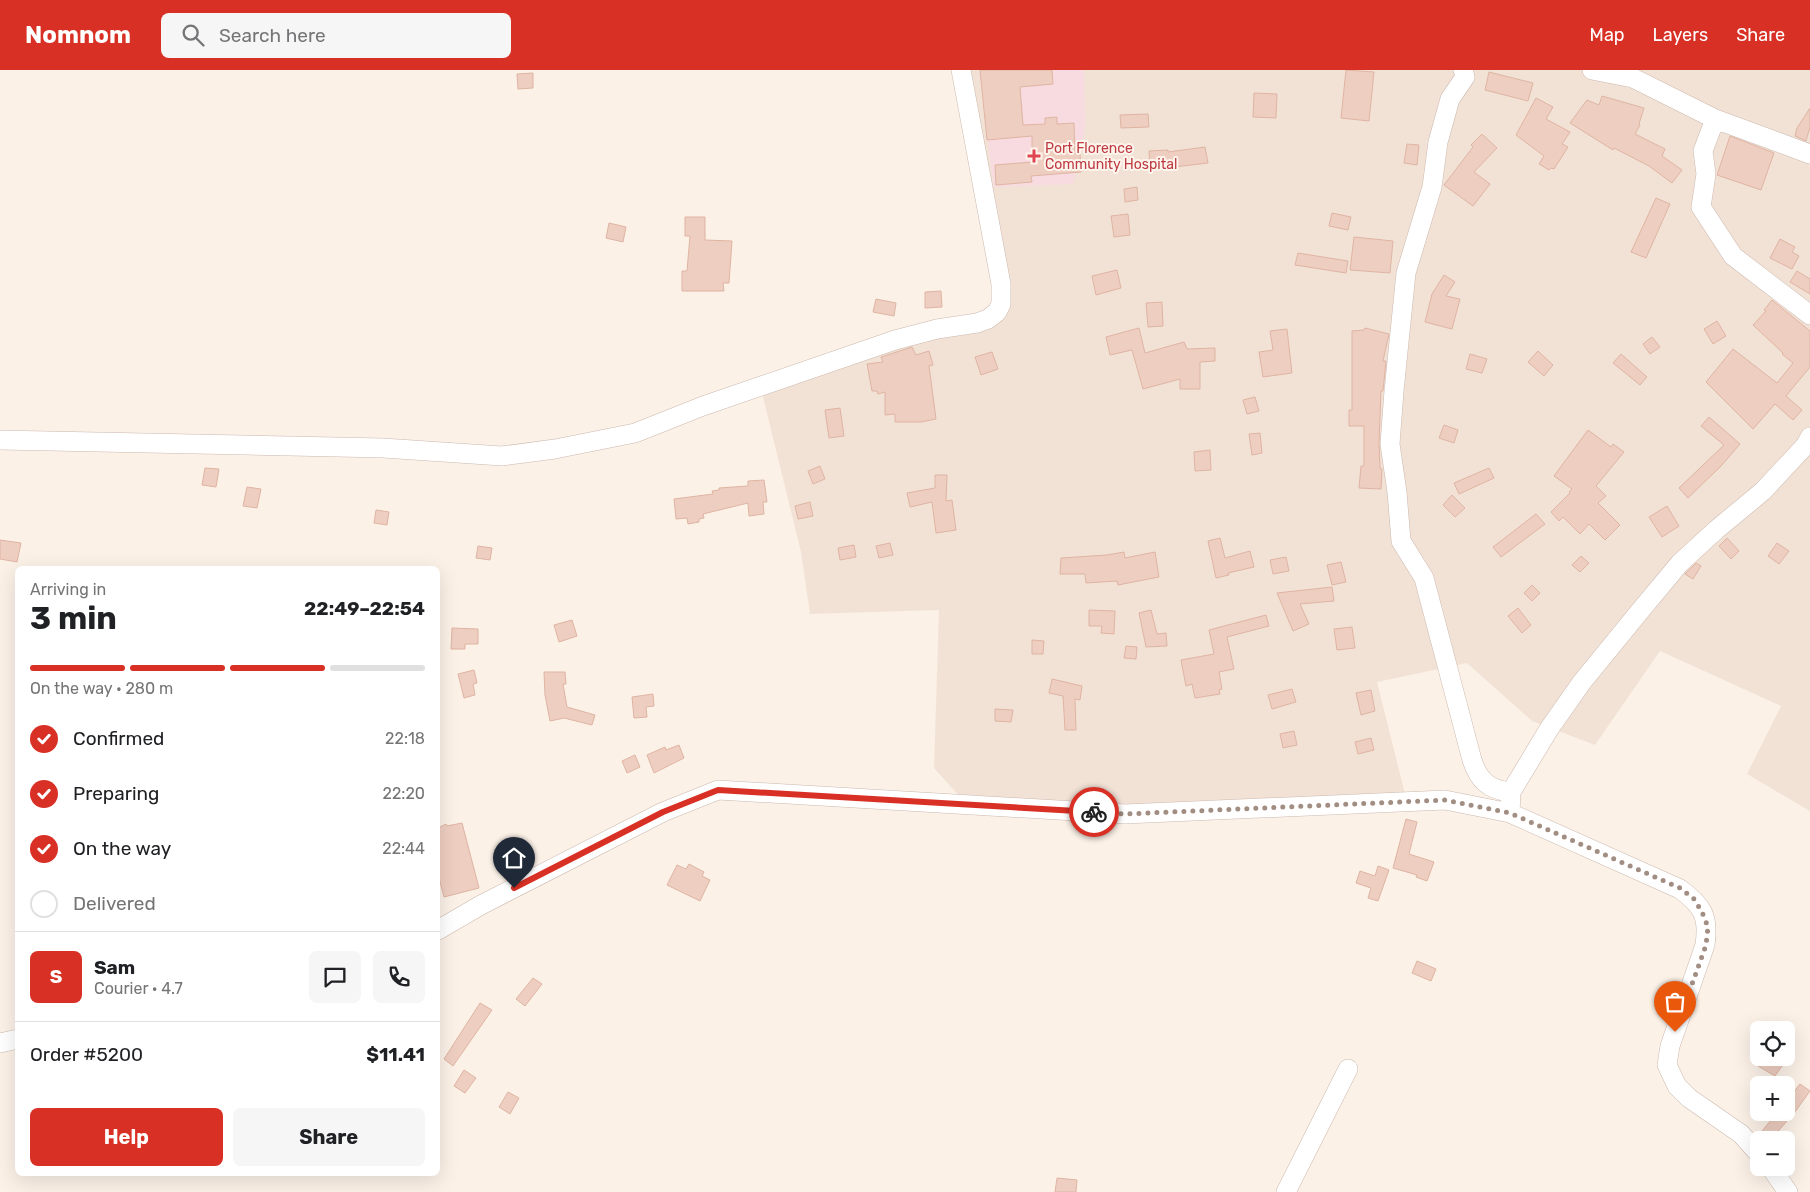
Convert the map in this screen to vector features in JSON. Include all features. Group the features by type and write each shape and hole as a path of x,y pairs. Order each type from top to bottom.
{"street":[{"path":"0,440 383,448 502,456 546,450 634,433 703,406 895,340 988,319 997,312 1001,304 1001,284 961,70"},
{"path":"1463,70 1465,77 1450,99 1438,142 1432,187 1406,273 1390,444 1397,492 1401,541 1424,578 1476,772 1490,787 1511,792"},
{"path":"1592,70 1633,78 1715,119 1810,154"},
{"path":"1715,119 1703,151 1706,174 1701,207 1733,256 1810,315"},
{"path":"1510,813 1511,792 1549,729 1582,682 1680,563 1763,491 1805,446 1810,437"},
{"path":"440,929 481,905 663,812 718,790 1125,814 1445,800 1510,813 1680,888 1694,899 1708,927 1706,945 1670,1046 1667,1065 1677,1086 1689,1098 1741,1134 1750,1144"},
{"path":"0,1043 15,1039"},
{"path":"1286,1192 1348,1069"},
{"path":"1777,1176 1788,1192"}],"shaded area":[{"path":"966,70 1810,70 1810,811 1747,774 1781,706 1660,651 1595,745 1532,721 1467,663 1377,682 1407,802 1285,813 962,799 934,768 939,610 810,614 801,552 761,389 993,320 988,207"},
{"name":"Port Florence Community Hospital","path":"979,70 1084,70 1085,128 1073,184 994,187"}],"building":[{"path":"980,70 1052,70 1053,84 1020,87 1023,125 1045,124 1045,118 1057,117 1057,124 1074,123 1075,154 1080,154 1081,172 1031,176 1032,182 996,185 995,165 1032,162 1032,136 987,140"},
{"path":"1346,70 1374,72 1369,121 1341,118"},
{"path":"1489,72 1533,83 1528,101 1485,90"},
{"path":"533,73 533,88 518,89 517,74"},
{"path":"1254,93 1277,94 1276,118 1253,117"},
{"path":"1602,96 1644,108 1640,125 1635,134 1665,149 1662,156 1682,170 1672,183 1649,166 1614,148 1613,150 1570,123 1587,100 1599,105"},
{"path":"1536,98 1553,107 1546,119 1570,132 1562,144 1568,147 1554,169 1551,168 1549,170 1539,164 1544,156 1516,135"},
{"path":"1810,108 1810,127 1806,141 1795,136 1797,128"},
{"path":"1148,114 1149,127 1121,128 1120,115"},
{"path":"1482,134 1497,148 1474,172 1490,184 1473,206 1444,185 1473,147 1471,145"},
{"path":"1730,136 1774,153 1761,190 1717,175"},
{"path":"1407,144 1419,145 1417,165 1404,163"},
{"path":"1205,147 1208,163 1174,167 1174,165 1150,167 1149,151 1168,150 1168,152"},
{"path":"1137,187 1138,200 1125,202 1124,189"},
{"path":"1656,198 1670,204 1646,258 1631,252"},
{"path":"1332,213 1351,217 1348,230 1329,226"},
{"path":"1128,214 1130,235 1114,237 1111,216"},
{"path":"685,217 705,217 705,240 732,241 729,283 723,283 724,291 682,291 682,271 687,271 690,236 685,236"},
{"path":"609,223 626,227 623,242 606,238"},
{"path":"1354,237 1393,241 1390,273 1350,270"},
{"path":"1780,239 1795,247 1792,252 1799,256 1792,269 1770,258"},
{"path":"1298,253 1348,261 1346,273 1295,265"},
{"path":"1117,270 1121,288 1096,295 1092,276"},
{"path":"1797,271 1810,279 1810,294 1790,282"},
{"path":"1444,275 1455,282 1446,296 1460,299 1452,329 1425,322 1432,294"},
{"path":"941,291 942,307 925,308 925,292"},
{"path":"876,299 896,303 894,316 873,312"},
{"path":"1772,300 1810,331 1810,367 1786,396 1802,410 1793,420 1775,404 1753,429 1706,382 1733,349 1777,383 1793,363 1753,325 1766,311 1764,310"},
{"path":"1162,302 1163,326 1148,327 1146,303"},
{"path":"1717,321 1726,336 1713,344 1704,329"},
{"path":"1139,328 1145,353 1184,342 1187,349 1215,348 1215,361 1200,362 1200,389 1180,389 1180,379 1143,389 1132,350 1110,355 1106,337"},
{"path":"1365,328 1389,334 1383,361 1386,361 1383,391 1381,391 1379,443 1380,468 1382,469 1381,489 1359,488 1361,466 1364,466 1364,426 1349,426 1349,410 1352,410 1352,331 1364,330"},
{"path":"1287,329 1292,373 1263,377 1259,352 1273,350 1270,331"},
{"path":"1652,337 1660,347 1650,354 1643,344"},
{"path":"912,347 916,355 929,351 933,365 929,366 936,419 921,422 895,422 895,414 885,415 885,392 878,394 877,391 872,391 867,364 883,362 881,357"},
{"path":"1538,351 1553,365 1544,376 1528,362"},
{"path":"992,352 998,369 981,375 975,357"},
{"path":"1470,354 1487,359 1482,373 1466,369"},
{"path":"1621,354 1647,377 1640,385 1613,363"},
{"path":"1255,397 1259,411 1247,414 1243,400"},
{"path":"840,408 844,436 829,438 825,410"},
{"path":"1709,417 1740,444 1721,466 1688,498 1679,488 1724,445 1701,426"},
{"path":"1444,425 1458,430 1454,443 1439,438"},
{"path":"1588,430 1611,447 1613,444 1624,452 1596,486 1606,496 1598,503 1620,525 1605,540 1589,524 1580,534 1563,517 1559,521 1551,512 1572,489 1554,476"},
{"path":"1260,433 1262,453 1252,455 1249,434"},
{"path":"1210,450 1211,470 1195,471 1194,452"},
{"path":"820,466 825,479 813,484 808,471"},
{"path":"205,468 219,469 216,487 202,485"},
{"path":"1489,468 1494,478 1459,494 1454,483"},
{"path":"935,475 947,475 946,501 952,500 956,530 936,533 932,502 910,507 907,493 935,488"},
{"path":"764,480 767,502 763,502 764,514 749,516 748,503 703,514 704,518 699,519 699,522 688,524 687,518 676,519 674,499 713,494 712,491 719,490 719,488 748,486 748,481"},
{"path":"247,487 261,489 257,508 243,506"},
{"path":"1452,495 1465,508 1455,517 1443,505"},
{"path":"810,502 813,516 798,519 795,506"},
{"path":"1667,506 1679,526 1662,537 1649,517"},
{"path":"376,510 389,512 387,525 374,523"},
{"path":"1536,514 1545,524 1501,557 1493,547"},
{"path":"1220,538 1225,558 1250,551 1254,567 1216,578 1208,541"},
{"path":"1727,538 1739,551 1731,559 1719,546"},
{"path":"0,540 21,543 17,562 0,559"},
{"path":"890,543 893,555 879,558 876,546"},
{"path":"1777,543 1789,551 1779,564 1768,556"},
{"path":"854,545 856,557 840,560 838,548"},
{"path":"478,546 492,548 490,560 476,558"},
{"path":"1124,552 1125,558 1155,552 1159,577 1118,585 1117,581 1086,583 1085,574 1060,574 1061,558"},
{"path":"1581,556 1589,563 1580,572 1572,565"},
{"path":"1286,557 1289,571 1273,574 1270,560"},
{"path":"1341,562 1346,582 1332,585 1327,565"},
{"path":"1696,563 1701,566 1693,579 1685,574"},
{"path":"1532,585 1540,593 1532,601 1524,593"},
{"path":"1332,587 1334,601 1300,604 1309,624 1293,631 1277,593"},
{"path":"1518,608 1531,625 1522,633 1508,616"},
{"path":"1089,610 1115,611 1114,634 1101,633 1102,626 1089,626"},
{"path":"1151,610 1157,634 1166,633 1167,646 1146,647 1139,613"},
{"path":"1266,615 1269,626 1227,637 1234,669 1219,672 1222,689 1219,690 1220,694 1195,698 1192,684 1186,686 1181,660 1214,654 1209,630"},
{"path":"572,620 577,636 559,642 554,625"},
{"path":"1352,627 1355,648 1337,650 1334,629"},
{"path":"452,628 478,629 478,644 465,644 465,649 451,649"},
{"path":"1032,640 1044,641 1043,654 1032,654"},
{"path":"1126,646 1137,647 1136,659 1124,658"},
{"path":"474,670 477,683 473,684 475,695 464,698 458,674"},
{"path":"544,672 565,672 566,684 563,684 567,707 595,715 592,725 564,718 550,721 545,695"},
{"path":"1052,679 1082,686 1080,700 1075,699 1076,730 1065,730 1063,696 1049,693"},
{"path":"1292,689 1296,702 1272,709 1268,695"},
{"path":"1371,690 1375,711 1361,715 1356,693"},
{"path":"653,694 654,706 646,707 647,717 634,718 632,697"},
{"path":"995,709 1013,710 1011,722 995,721"},
{"path":"1294,731 1297,745 1283,748 1280,734"},
{"path":"1371,738 1374,750 1358,754 1355,742"},
{"path":"679,745 684,758 654,773 647,755 665,747 666,750"},
{"path":"635,755 640,767 627,773 622,761"},
{"path":"1406,819 1417,822 1409,854 1434,862 1427,881 1416,877 1417,875 1393,868"},
{"path":"462,823 479,888 444,897 440,882 440,827 446,824 447,826"},
{"path":"689,864 704,872 702,876 710,880 700,901 667,885 677,865 686,869"},
{"path":"1378,866 1389,870 1378,901 1368,898 1371,888 1356,883 1360,871 1375,876"},
{"path":"1417,961 1436,969 1431,981 1412,973"},
{"path":"533,978 542,984 525,1006 516,999"},
{"path":"480,1003 492,1010 453,1066 444,1059"},
{"path":"1758,1066 1782,1066 1775,1076"},
{"path":"464,1070 476,1078 465,1093 454,1086"},
{"path":"1800,1084 1810,1091 1795,1112 1795,1090"},
{"path":"508,1092 519,1098 510,1114 499,1107"},
{"path":"1770,1121 1787,1121 1778,1131 1762,1131"},
{"path":"1057,1178 1077,1180 1076,1192 1055,1192"}],"way so far":[{"path":"1094,812 1125,814 1445,800 1510,813 1680,888 1694,899 1708,927 1706,945 1675,1032"}],"place":[{"name":"Port Florence Community Hospital","path":"1034,156"}],"route":[{"path":"514,888 663,812 718,790 1094,812"}]}
